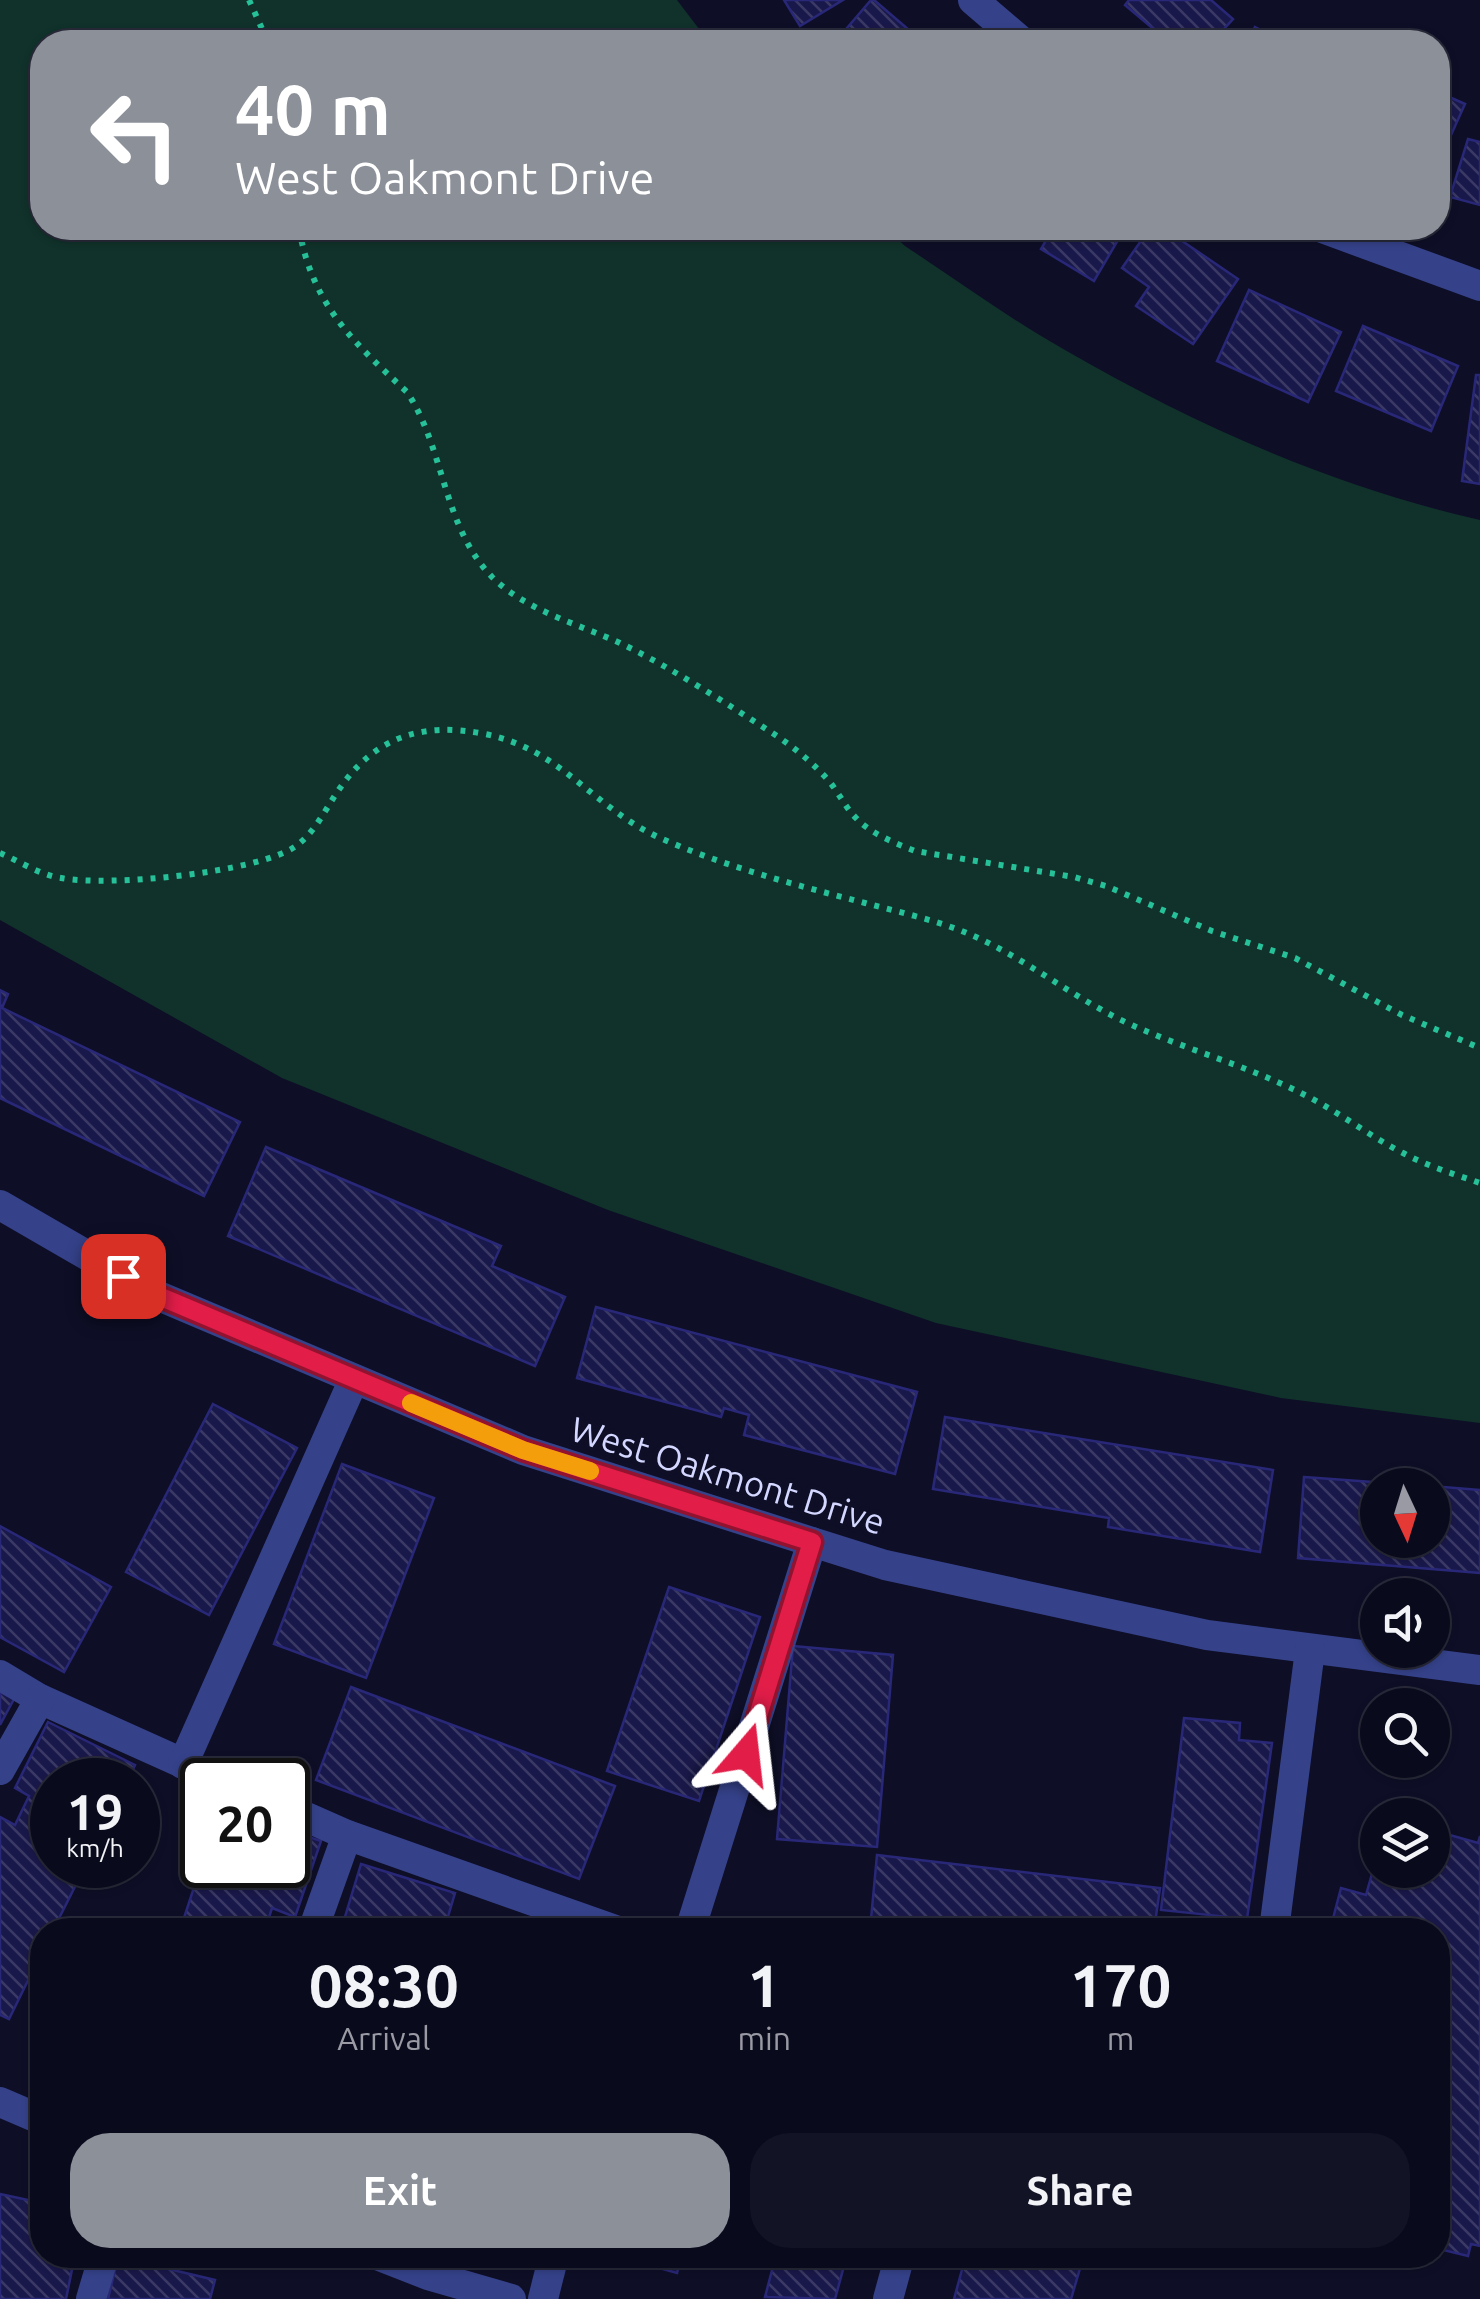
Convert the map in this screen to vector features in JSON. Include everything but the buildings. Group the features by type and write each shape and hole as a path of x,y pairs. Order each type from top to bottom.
{"street":[{"path":"973,0 1008,30"},
{"path":"1355,240 1480,286"},
{"name":"West Oakmont Drive","path":"0,1205 154,1294 523,1450 812,1542 885,1564 1188,1631 1480,1670"},
{"path":"187,1758 354,1379"},
{"path":"694,1918 812,1542"},
{"path":"1276,1918 1310,1650"},
{"path":"0,1676 40,1699 180,1762"},
{"path":"0,1770 40,1699"},
{"path":"310,1819 581,1918"},
{"path":"317,1918 347,1835"},
{"path":"0,2102 30,2115"},
{"path":"91,2299 100,2268"},
{"path":"396,2268 425,2287 511,2299"},
{"path":"542,2299 550,2268"},
{"path":"888,2299 896,2268"}],"path":[{"path":"249,0 263,30"},
{"path":"301,240 331,315 417,407 463,536 493,578 510,591 623,645 777,736 830,782 857,820 894,842 916,851 1074,877 1106,886 1212,930 1295,958 1402,1015 1480,1048"},
{"path":"0,852 59,878 156,876 252,866 276,857 308,836 360,761 390,742 440,730 510,740 542,755 609,808 661,838 780,881 935,922 978,938 1132,1026 1246,1067 1317,1101 1407,1156 1480,1183"}],"green space":[{"path":"0,0 677,0 700,30 30,30 30,240 899,240 1024,326 1164,404 1319,471 1480,520 1480,1423 1281,1398 936,1323 608,1210 282,1078 0,920"}],"slow traffic":[{"path":"411,1403 523,1450 590,1471"}],"route":[{"path":"123,1276 154,1294 523,1450 812,1542 746,1754"}]}
